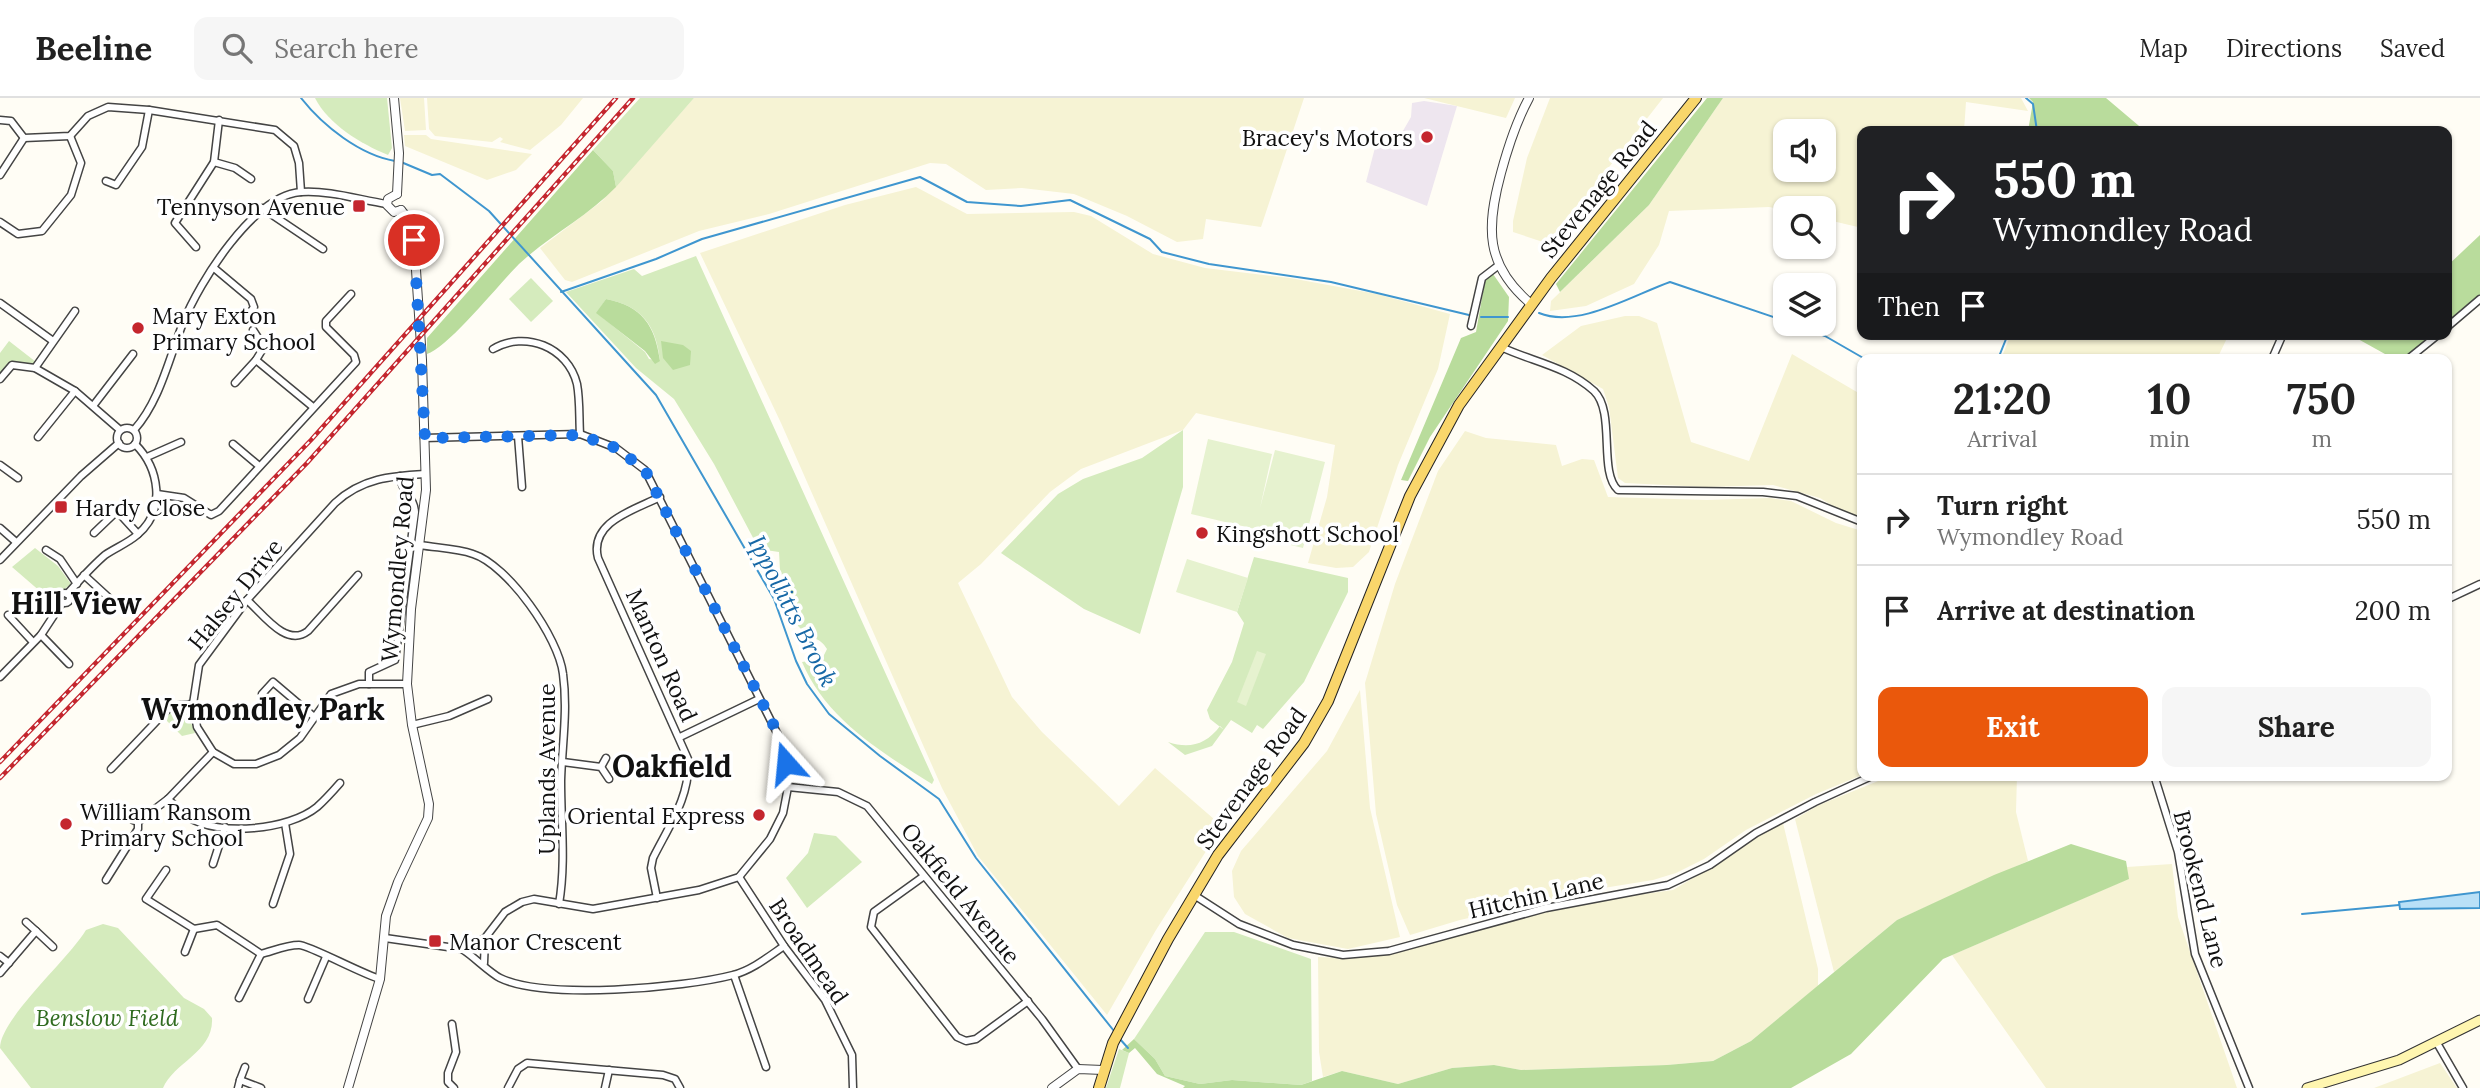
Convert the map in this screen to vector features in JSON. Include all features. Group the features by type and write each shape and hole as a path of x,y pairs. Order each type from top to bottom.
{"main road":[{"name":"Stevenage Road","path":"1100,1088 1103,1070 1145,980 1194,895 1218,855 1304,743 1328,701 1410,496 1444,429 1499,346 1696,98"},
{"path":"2307,1088 2379,1067 2437,1043 2480,1020"}],"street":[{"path":"134,430 156,395 194,299 214,268 262,208 278,198 301,192 387,204 392,211 401,209 404,200 397,194 397,122 394,98"},
{"path":"1529,98 1507,149 1490,218 1492,247 1499,265 1508,282 1531,304"},
{"path":"24,138 70,136 88,116 108,107 149,110 275,130 294,146 299,163 301,192"},
{"path":"106,181 116,185 142,147 149,110"},
{"path":"0,120 11,121 24,138"},
{"path":"196,247 175,223 214,162 219,120"},
{"path":"0,222 19,234 42,231 71,195 81,163 70,136"},
{"path":"0,175 24,138"},
{"path":"214,162 235,168 251,179"},
{"path":"387,204 391,195 397,194"},
{"path":"262,208 323,249"},
{"name":"Wymondley Road","path":"348,1088 380,979 392,899 428,818 429,804 412,725 407,684 411,609 420,545 425,438 414,240 411,222 401,209"},
{"path":"1471,326 1482,278 1499,265"},
{"path":"214,268 251,299 254,307 244,322"},
{"path":"157,494 184,498 211,515 219,510 356,362 354,355 326,327 326,321 351,294"},
{"path":"2452,323 2480,299"},
{"path":"0,303 53,341"},
{"path":"35,368 75,311"},
{"path":"235,383 264,347 253,330"},
{"path":"494,349 513,340 527,340 550,348 562,358 577,383 580,435"},
{"path":"2414,354 2432,340"},
{"path":"1499,346 1562,369 1596,393 1602,405 1612,475 1618,490 1763,492 1797,496 1857,520"},
{"path":"93,406 133,354"},
{"path":"256,360 313,407"},
{"path":"0,379 12,365 35,368 75,391 120,430"},
{"path":"38,437 75,391"},
{"path":"120,430 134,430"},
{"path":"0,559 119,443 120,430"},
{"path":"119,443 127,448 135,444 137,439 134,430"},
{"path":"425,438 580,435 616,448 645,470 758,699 780,738 788,787 783,813 770,839 738,877 699,890 593,909 534,899 513,906 485,938 462,948"},
{"path":"518,436 522,487"},
{"path":"148,457 181,442"},
{"path":"0,677 11,668 32,641 41,635 62,603 69,601 67,594 84,575 106,555 138,534 154,509 157,494 148,457 135,444"},
{"path":"233,444 258,465"},
{"path":"0,465 18,478"},
{"name":"Halsey Drive","path":"213,752 197,727 193,704 199,665 247,600 343,495 369,481 425,474"},
{"name":"Wymondley Road","path":"369,684 369,672 395,660 415,512 412,500 402,490 400,476"},
{"name":"Manton Road","path":"657,898 651,868 653,858 690,777 688,759 597,551 600,532 608,524 660,497"},
{"path":"94,533 117,511 138,534"},
{"path":"0,527 16,541"},
{"name":"Uplands Avenue","path":"420,545 472,554 489,561 504,575 548,633 563,671 566,716 563,762 564,878 559,904"},
{"path":"46,550 60,559 77,584"},
{"path":"84,575 120,608"},
{"path":"247,600 285,634 299,636 308,631 358,575"},
{"path":"2452,597 2480,584"},
{"path":"8,615 32,641"},
{"path":"41,635 69,664"},
{"path":"262,694 273,681 313,716"},
{"path":"106,880 138,829 135,821 167,799 213,752 234,764 256,764 279,755 300,738 331,694 369,684 407,684"},
{"path":"412,725 449,716 488,699"},
{"path":"680,737 758,699"},
{"path":"111,769 171,706 193,704"},
{"path":"601,767 606,758"},
{"path":"563,762 601,767 609,779"},
{"name":"Hitchin Lane","path":"1194,895 1239,924 1293,945 1343,955 1389,951 1546,908 1668,885 1710,865 1756,833 1861,781"},
{"name":"Brookend Lane","path":"2156,781 2178,852 2195,954 2249,1088"},
{"path":"167,799 190,818 225,827 256,828 285,823 317,807 340,783"},
{"name":"Oakfield Avenue","path":"788,787 838,792 867,806 1027,1001 1079,1069"},
{"path":"272,904 290,854 285,823"},
{"path":"213,864 225,827"},
{"path":"166,870 146,899 194,929 217,925 261,954 299,945 380,979"},
{"path":"924,876 874,912 870,923 957,1037 973,1040 1027,1001"},
{"name":"Broadmead","path":"738,877 784,946 825,999 852,1055 853,1088"},
{"path":"26,922 53,947"},
{"path":"185,951 194,929"},
{"path":"0,973 36,931"},
{"path":"385,938 462,948 484,963 500,979 548,988 636,989 734,975 761,962 784,946"},
{"path":"484,963 485,938"},
{"path":"239,998 261,954"},
{"path":"0,956 9,963"},
{"path":"308,999 326,957"},
{"path":"734,975 766,1067"},
{"path":"452,1024 456,1052 448,1082 454,1088"},
{"path":"2437,1043 2463,1088"},
{"path":"508,1088 518,1069 531,1063 663,1075 675,1079 680,1088"},
{"path":"245,1067 239,1084 261,1088"},
{"path":"1052,1088 1079,1069 1103,1070"},
{"path":"605,1088 609,1070"}],"shaded area":[{"path":"400,98 424,98 426,130 405,131"},
{"path":"427,98 583,98 561,125 530,150 500,142 503,139 500,137 492,142 435,136 429,129"},
{"path":"694,98 1304,98 1261,227 1206,219 1203,239 1177,242 1127,216 1074,194 1022,188 986,190 946,164 930,163 769,214 699,231 572,282 565,280 540,248 602,201"},
{"path":"1424,98 1515,98 1506,118"},
{"path":"1550,98 1663,98 1549,244 1513,232 1513,221 1527,158"},
{"path":"1723,98 2021,98 2028,111 1966,102 1964,126 1857,126 1857,227 1836,222 1836,196 1773,196 1773,208 1669,211 1659,245 1634,284 1586,306 1550,311 1551,301 1649,205"},
{"path":"1424,101 1457,106 1427,206 1366,182 1377,140 1396,143 1411,117 1412,103"},
{"path":"404,135 426,135 431,139 532,154 516,170 487,180 405,146"},
{"path":"916,187 967,214 1074,212 1091,216 1153,254 1205,268 1290,278 1377,294 1450,314 1438,369 1398,465 1369,552 1353,567 1336,568 1308,563 1327,497 1335,445 1196,413 1183,430 1081,469 1050,492 981,564 958,583 1012,697 1042,732 1119,806 1155,768 1222,826 1156,930 1107,1015 978,856 942,788 781,423 700,253 845,205"},
{"path":"1625,316 1639,316 1657,323 1691,442 1749,461 1792,354 1857,392 1857,517 1820,498 1773,485 1705,487 1625,483 1618,478 1609,407 1603,389 1542,355 1581,326"},
{"path":"2009,340 2226,340 2219,354 2003,354"},
{"path":"1465,431 1486,438 1556,445 1562,466 1582,459 1594,460 1608,497 1707,500 1770,498 1791,501 1836,523 1857,529 1857,777 1816,794 1746,830 1704,859 1676,873 1460,920 1410,935 1397,905 1376,814 1365,683 1395,584 1438,471"},
{"path":"1360,690 1370,808 1400,937 1348,949 1288,938 1245,914 1234,897 1232,871 1241,851 1327,751"},
{"path":"1878,781 2017,781 2016,812 2028,861 1897,920 1834,972 1795,819 1819,805"},
{"path":"1783,823 1818,969 1818,986 1751,1041 1713,1061 1667,1065 1521,1070 1494,1065 1452,1068 1398,1084 1342,1071 1323,1077 1319,1052 1318,957 1344,958 1390,953 1593,901 1673,890 1733,854 1757,836"},
{"path":"2172,864 2178,917 2237,1088 2046,1088 1952,955 2128,879 2127,867"},
{"path":"2440,1063 2457,1088 2374,1088"}],"green space":[{"path":"315,98 387,98 392,148 388,155 337,125"},
{"path":"640,98 694,98 616,187 613,171 593,150"},
{"path":"1707,98 1723,98 1649,205 1560,292 1556,284"},
{"path":"2029,98 2106,98 2139,126 2029,126 2033,102"},
{"path":"593,150 613,171 616,187 593,208 519,264 448,340 427,354 427,338"},
{"path":"2480,235 2480,295 2452,320 2452,261"},
{"path":"696,256 934,780 932,784 875,746 825,701 802,662 822,659 827,649 802,630 789,612 783,594 779,552 759,549 714,464 674,399 636,368 566,292 634,269 642,276","holes":["606,299 638,312 651,327 660,361 649,359 645,352 597,313"]},
{"path":"1493,274 1509,297 1508,321 1430,437 1408,481 1401,480 1461,338 1476,332 1485,281"},
{"path":"531,278 553,301 531,322 509,299"},
{"path":"606,299 629,307 645,319 655,337 660,361 655,364 645,351 596,313"},
{"path":"2360,340 2428,340 2411,354 2385,354"},
{"path":"9,341 36,362 34,365 12,362 0,375 0,353"},
{"path":"661,341 683,345 691,351 690,365 673,370 663,358"},
{"path":"1183,430 1183,487 1140,634 1084,609 1001,553 1058,494 1083,479 1142,458"},
{"path":"1208,439 1272,454 1260,508 1275,450 1325,462 1303,548 1254,536 1255,529 1191,514"},
{"path":"35,548 58,566 71,584 58,594 56,605 12,567"},
{"path":"1254,557 1348,578 1348,592 1304,682 1263,729 1257,725 1252,733 1231,720 1212,746 1185,755 1168,742 1197,744 1209,738 1220,727 1210,719 1207,710 1232,662 1244,623 1237,612"},
{"path":"1187,559 1248,578 1237,612 1176,592"},
{"path":"1257,651 1266,654 1246,706 1237,702"},
{"path":"185,707 195,733 182,736 164,718 172,708"},
{"path":"814,833 836,836 862,862 807,908 786,878 808,853"},
{"path":"2071,844 2126,861 2129,879 1943,959 1851,1054 1791,1088 1183,1088 1185,1086 1157,1074 1135,1048 1129,1053 1122,1050 1134,1039 1155,1059 1165,1076 1200,1084 1232,1080 1301,1085 1342,1071 1398,1084 1452,1068 1494,1065 1521,1070 1713,1061 1751,1041 1897,920 1994,875"},
{"name":"Benslow Field","path":"103,924 118,928 184,998 204,1009 212,1018 207,1040 168,1079 163,1088 31,1088 0,1048 3,1036 22,1006 86,930"},
{"path":"1205,932 1234,932 1311,959 1312,1081 1301,1085 1232,1080 1200,1084 1165,1076 1155,1059 1134,1039"},
{"path":"1119,1049 1129,1053 1120,1088 1106,1088"}],"water":[{"path":"2480,892 2480,908 2400,909 2399,902"}],"waterway":[{"path":"301,98 320,119 343,138 369,153 395,161"},
{"path":"2026,98 2033,104 2036,126"},
{"name":"Ippollitts Brook","path":"401,162 432,175 440,174 489,211 656,395 774,599 807,684 829,714 939,799 976,858 1114,1031"},
{"path":"561,292 656,259 702,239 920,177 967,202 1021,206 1070,200 1150,239 1162,252 1209,264 1331,282 1469,315"},
{"path":"1539,313 1554,317 1588,314 1670,282 1773,317"},
{"path":"1481,317 1508,317"},
{"path":"1825,336 1857,354"},
{"path":"2000,354 2006,340"},
{"name":"Ippollitts Brook","path":"2302,914 2399,905"},
{"name":"Ippollitts Brook","path":"1119,1038 1128,1048"}],"railway":[{"path":"0,762 311,440 616,98"},
{"path":"0,778 307,463 633,98"}],"place":[{"name":"Bracey's Motors","path":"1427,137"},
{"name":"Tennyson Avenue","path":"359,206"},
{"name":"Mary Exton Primary School","path":"138,328"},
{"name":"Hardy Close","path":"61,507"},
{"name":"Kingshott School","path":"1202,533"},
{"name":"Oriental Express","path":"759,815"},
{"name":"William Ransom Primary School","path":"66,824"},
{"name":"Manor Crescent","path":"435,941"}],"district":[{"name":"Hill View","path":"76,603"},
{"name":"Wymondley Park","path":"263,709"},
{"name":"Oakfield","path":"672,766"}],"route":[{"path":"414,240 425,438 562,433 580,435 598,439 616,448 645,470 758,699 780,738 786,763"}]}
